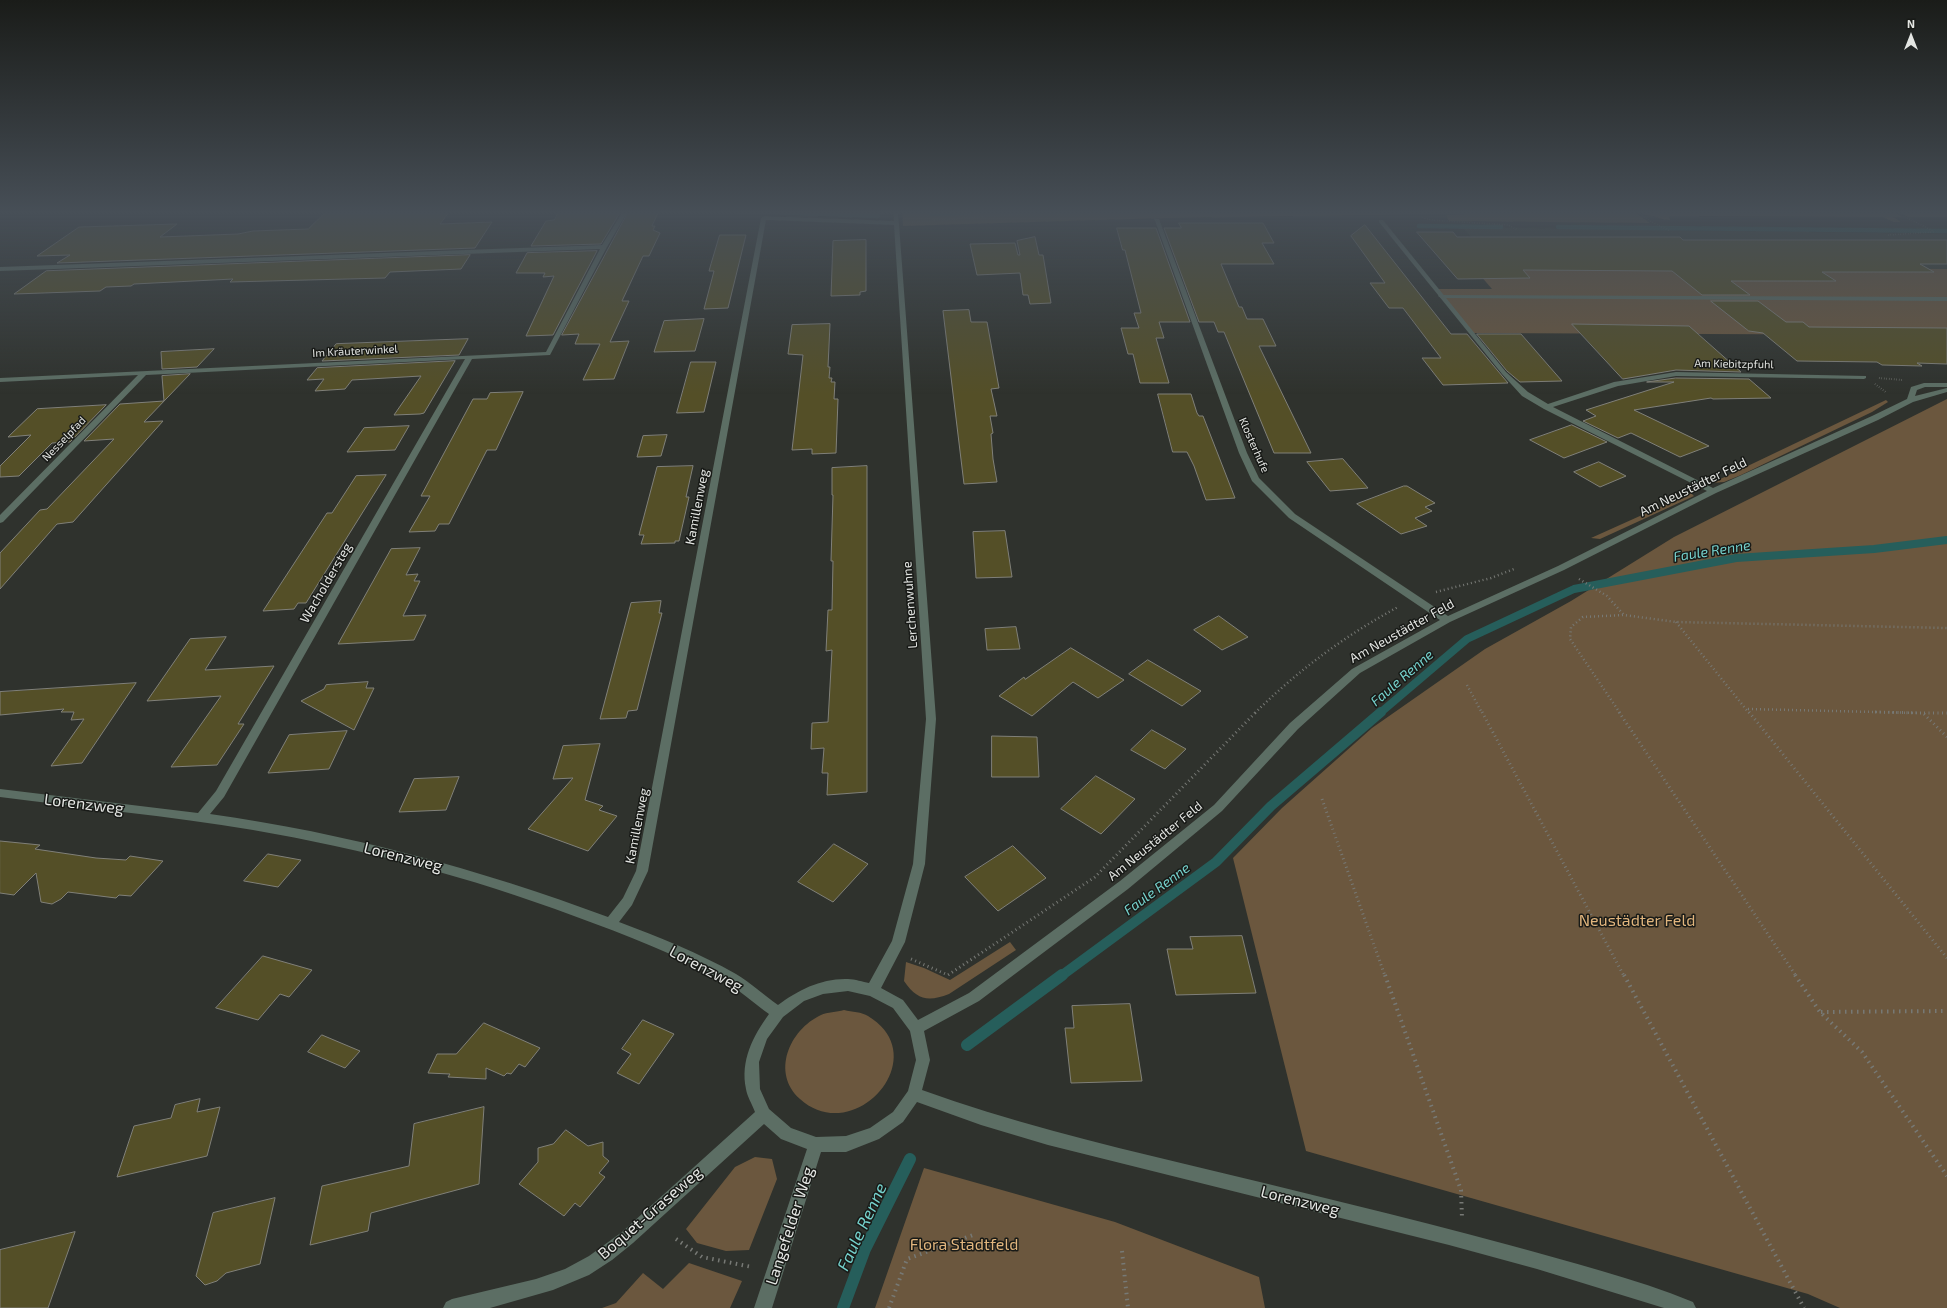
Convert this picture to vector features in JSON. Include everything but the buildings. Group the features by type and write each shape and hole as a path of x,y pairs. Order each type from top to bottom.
{"street":[{"name":"Im Kräuterwinkel","path":"0,380 548,354 591,272"},
{"name":"Kamillenweg","path":"610,924 628,901 642,871 754,272"},
{"name":"Lerchenwuhne","path":"873,990 898,942 919,864 931,719 900,272"},
{"name":"Klosterhufe","path":"1176,272 1243,453 1255,479 1292,516 1447,620"},
{"path":"1422,272 1504,373 1525,394 1547,407 1713,491"},
{"path":"1441,296 1947,299"},
{"name":"Wacholdersteg","path":"200,818 220,794 470,357"},
{"name":"Nesselpfad","path":"0,520 144,373"},
{"name":"Am Kiebitzpfuhl","path":"1547,407 1617,384 1676,374 1864,377"},
{"name":"Am Neustädter Feld","path":"1910,400 1914,389 1924,385"},
{"path":"1924,385 1947,385"},
{"name":"Am Neustädter Feld","path":"916,1028 974,997 1124,885 1218,808 1294,726 1356,671 1447,620 1561,568 1713,491 1875,418 1910,400 1947,390"},
{"name":"Lorenzweg","path":"0,793 200,818 295,833 348,844 454,870 557,904 673,950 733,980 778,1013"},
{"path":"848,985 873,990 898,1004 916,1028 923,1060 914,1094 898,1117 874,1134 846,1144 816,1145 786,1134 764,1114 753,1089 752,1062 761,1036 778,1013 799,997 823,988 848,985"},
{"name":"Lorenzweg","path":"914,1094 958,1111 1118,1156 1464,1240 1640,1291 1683,1307"},
{"name":"Boquet-Graseweg","path":"452,1308 536,1286 582,1269 603,1257 631,1234 729,1143 764,1114"},
{"name":"Langefelder Weg","path":"763,1308 816,1145"}],"path":[{"path":"1864,377 1915,380 1924,385"},
{"path":"1561,568 1607,596 1624,615"},
{"path":"1947,628 1676,622 1624,615 1583,618 1571,627 1570,639 1820,1012 1862,1052 1947,1176"},
{"path":"1676,622 1748,709 1947,958"},
{"path":"1467,685 1804,1308"},
{"path":"1748,709 1947,713"},
{"path":"1923,713 1947,737"},
{"path":"1322,799 1461,1190 1464,1240"},
{"path":"1820,1012 1947,1011"},
{"path":"889,1308 906,1259 973,1235"},
{"path":"676,1239 702,1257 752,1267"},
{"path":"1122,1251 1128,1308"}],"shaded area":[{"path":"1733,272 1947,272 1947,273"}],"green space":[{"path":"1477,272 1947,272 1947,335 1470,333 1435,289 1492,289"},
{"name":"Neustädter Feld","path":"1947,399 1947,1308 1840,1308 1808,1294 1306,1151 1233,858 1282,808 1372,728 1485,649 1571,601 1674,537"},
{"path":"1886,400 1888,402 1872,412 1741,475 1724,482 1712,483"},
{"path":"1691,493 1694,496 1600,539 1591,538"},
{"path":"1010,942 1016,950 949,994 942,997 924,998 918,996 904,981 906,962 924,968 950,980"},
{"path":"844,1010 868,1016 887,1033 894,1053 891,1073 880,1091 863,1105 843,1112 821,1111 800,1099 791,1089 785,1065 793,1041 800,1031 810,1022 823,1014"},
{"path":"755,1157 772,1159 777,1179 749,1250 726,1251 697,1243 686,1229 735,1167"},
{"name":"Flora Stadtfeld","path":"924,1168 1115,1222 1259,1277 1265,1308 875,1308"},
{"path":"689,1263 742,1281 730,1308 602,1308 616,1303 643,1273 663,1289"}],"waterway":[{"name":"Faule Renne","path":"1380,713 1467,639 1574,589 1736,558 1874,549 1947,540"},
{"name":"Faule Renne","path":"1061,976 1216,862 1271,806 1381,712"},
{"name":"Faule Renne","path":"967,1045 1062,975"},
{"name":"Faule Renne","path":"843,1308 865,1249 910,1159"}]}
